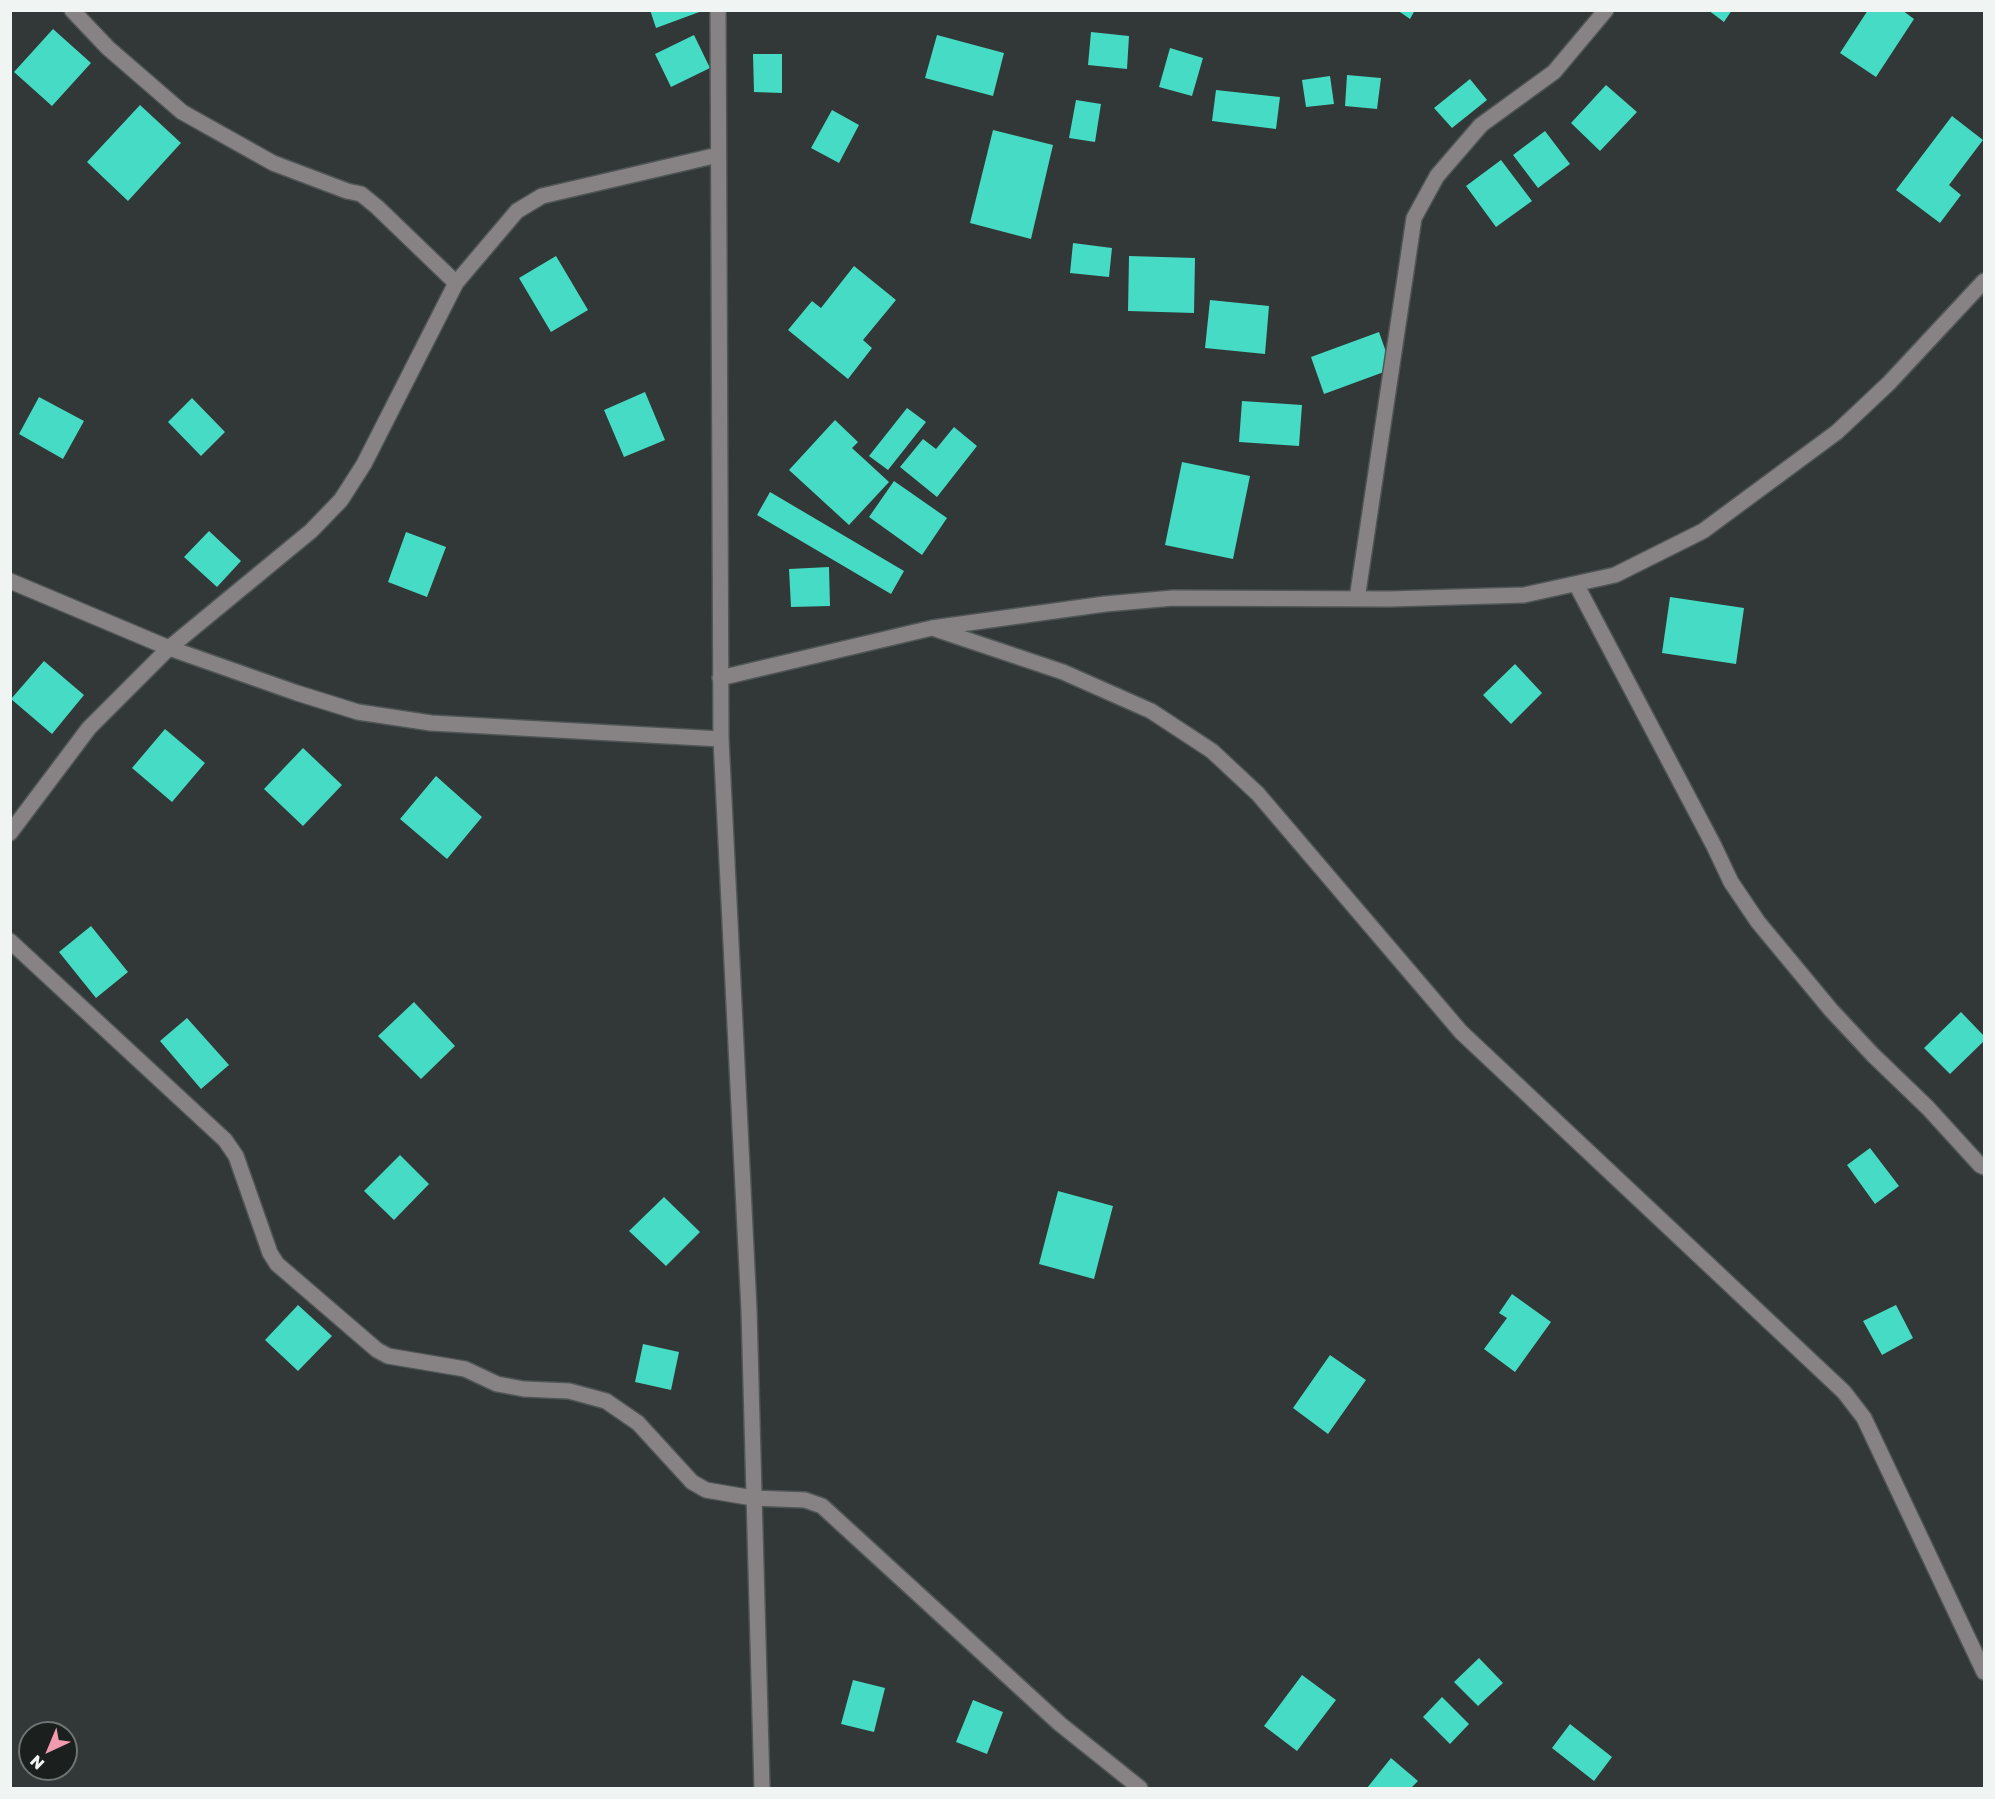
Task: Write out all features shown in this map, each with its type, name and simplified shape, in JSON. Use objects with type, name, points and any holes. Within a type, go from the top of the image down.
[{"type":"street","points":[[72,10],[108,48],[182,112],[273,164],[361,194],[456,283]]},
{"type":"street","points":[[718,10],[721,739],[749,1310],[762,1788]]},
{"type":"street","points":[[1357,599],[1414,218],[1437,176],[1481,125],[1554,72],[1606,10]]},
{"type":"street","points":[[10,833],[89,728],[169,648],[311,531],[340,500],[364,464],[456,283],[517,211],[542,196],[718,155]]},
{"type":"street","points":[[720,678],[932,628],[1104,604],[1173,598],[1357,599],[1524,595],[1615,575],[1703,531],[1837,432],[1889,383],[1984,280]]},
{"type":"street","points":[[10,581],[169,648],[358,712],[431,723],[721,739]]},
{"type":"street","points":[[1576,584],[1731,882],[1758,922],[1838,1017],[1984,1167]]},
{"type":"street","points":[[932,628],[1064,672],[1151,711],[1212,751],[1258,794],[1461,1032],[1844,1392],[1864,1418],[1984,1672]]},
{"type":"street","points":[[10,941],[225,1140],[236,1156],[270,1253],[277,1264],[377,1350],[388,1356],[465,1369],[497,1384],[524,1389],[569,1391],[606,1401],[638,1423],[692,1482],[706,1490],[753,1498],[805,1500],[822,1506],[1060,1724],[1140,1788]]},
{"type":"building","points":[[650,10],[702,10],[702,11],[656,28]]},
{"type":"building","points":[[1397,10],[1415,10],[1410,19]]},
{"type":"building","points":[[1708,10],[1732,10],[1724,22]]},
{"type":"building","points":[[1868,10],[1902,10],[1914,19],[1876,77],[1840,53]]},
{"type":"building","points":[[53,29],[91,63],[52,106],[14,72]]},
{"type":"building","points":[[1091,32],[1129,36],[1127,69],[1088,65]]},
{"type":"building","points":[[694,35],[710,68],[671,87],[655,54]]},
{"type":"building","points":[[937,35],[1004,53],[993,96],[925,78]]},
{"type":"building","points":[[1170,48],[1203,58],[1192,96],[1159,87]]},
{"type":"building","points":[[753,54],[782,54],[782,93],[754,92]]},
{"type":"building","points":[[1347,75],[1381,78],[1377,109],[1345,106]]},
{"type":"building","points":[[1330,76],[1334,104],[1306,107],[1302,80]]},
{"type":"building","points":[[1470,79],[1487,100],[1452,128],[1434,108]]},
{"type":"building","points":[[1606,85],[1637,112],[1600,151],[1571,123]]},
{"type":"building","points":[[1216,90],[1280,97],[1276,129],[1212,121]]},
{"type":"building","points":[[1076,100],[1101,104],[1095,142],[1069,138]]},
{"type":"building","points":[[140,105],[181,143],[128,201],[87,162]]},
{"type":"building","points":[[832,110],[859,125],[839,163],[811,148]]},
{"type":"building","points":[[1952,116],[1983,140],[1949,185],[1961,195],[1940,223],[1896,190]]},
{"type":"building","points":[[993,130],[1053,145],[1031,239],[970,223]]},
{"type":"building","points":[[1545,131],[1570,164],[1538,188],[1513,155]]},
{"type":"building","points":[[1501,160],[1532,201],[1496,227],[1466,186]]},
{"type":"building","points":[[1073,243],[1112,248],[1109,277],[1070,273]]},
{"type":"building","points":[[556,256],[588,310],[551,332],[519,278]]},
{"type":"building","points":[[1129,256],[1195,258],[1194,313],[1128,311]]},
{"type":"building","points":[[854,266],[896,300],[863,340],[872,348],[848,379],[788,330],[812,301],[821,308]]},
{"type":"building","points":[[1210,300],[1269,306],[1265,354],[1205,348]]},
{"type":"building","points":[[1379,332],[1392,369],[1324,394],[1311,357]]},
{"type":"building","points":[[645,392],[665,440],[624,457],[604,410]]},
{"type":"building","points":[[39,397],[84,421],[63,459],[19,434]]},
{"type":"building","points":[[192,398],[225,432],[201,456],[168,422]]},
{"type":"building","points":[[1242,401],[1302,405],[1299,446],[1239,442]]},
{"type":"building","points":[[907,408],[926,422],[888,470],[869,456]]},
{"type":"building","points":[[835,420],[858,442],[852,448],[889,482],[849,525],[789,470]]},
{"type":"building","points":[[954,427],[977,446],[937,497],[900,467],[923,439],[936,449]]},
{"type":"building","points":[[1182,462],[1250,476],[1233,559],[1165,545]]},
{"type":"building","points":[[894,481],[947,518],[922,555],[869,517]]},
{"type":"building","points":[[770,492],[904,571],[891,594],[757,515]]},
{"type":"building","points":[[209,531],[241,561],[217,587],[184,557]]},
{"type":"building","points":[[406,532],[446,547],[427,597],[388,582]]},
{"type":"building","points":[[829,567],[830,606],[791,607],[789,569]]},
{"type":"building","points":[[1670,597],[1744,608],[1736,664],[1662,653]]},
{"type":"building","points":[[44,661],[84,695],[52,734],[11,699]]},
{"type":"building","points":[[1515,664],[1542,693],[1511,724],[1483,695]]},
{"type":"building","points":[[165,729],[205,763],[172,802],[132,768]]},
{"type":"building","points":[[303,748],[342,785],[303,826],[264,789]]},
{"type":"building","points":[[436,776],[482,817],[447,859],[400,819]]},
{"type":"building","points":[[91,926],[128,972],[96,998],[59,952]]},
{"type":"building","points":[[414,1002],[455,1046],[421,1079],[378,1036]]},
{"type":"building","points":[[1961,1012],[1984,1036],[1984,1041],[1950,1074],[1924,1048]]},
{"type":"building","points":[[187,1018],[229,1065],[201,1089],[160,1041]]},
{"type":"building","points":[[1870,1148],[1899,1186],[1875,1204],[1847,1165]]},
{"type":"building","points":[[400,1155],[429,1184],[394,1220],[364,1191]]},
{"type":"building","points":[[1058,1191],[1113,1206],[1094,1279],[1039,1264]]},
{"type":"building","points":[[664,1197],[700,1232],[666,1266],[629,1231]]},
{"type":"building","points":[[1512,1294],[1551,1322],[1515,1372],[1484,1349],[1507,1318],[1499,1313]]},
{"type":"building","points":[[298,1305],[332,1336],[298,1371],[265,1340]]},
{"type":"building","points":[[1896,1305],[1913,1338],[1882,1355],[1863,1321]]},
{"type":"building","points":[[643,1344],[679,1352],[671,1390],[635,1382]]},
{"type":"building","points":[[1330,1355],[1366,1380],[1328,1434],[1293,1408]]},
{"type":"building","points":[[1479,1658],[1503,1683],[1478,1706],[1454,1682]]},
{"type":"building","points":[[1302,1675],[1336,1700],[1297,1751],[1264,1726]]},
{"type":"building","points":[[853,1680],[885,1688],[874,1732],[841,1724]]},
{"type":"building","points":[[1442,1697],[1469,1724],[1450,1744],[1423,1717]]},
{"type":"building","points":[[973,1700],[1003,1712],[987,1754],[956,1742]]},
{"type":"building","points":[[1570,1724],[1612,1757],[1594,1781],[1552,1748]]},
{"type":"building","points":[[1391,1758],[1418,1781],[1411,1788],[1367,1788]]}]
